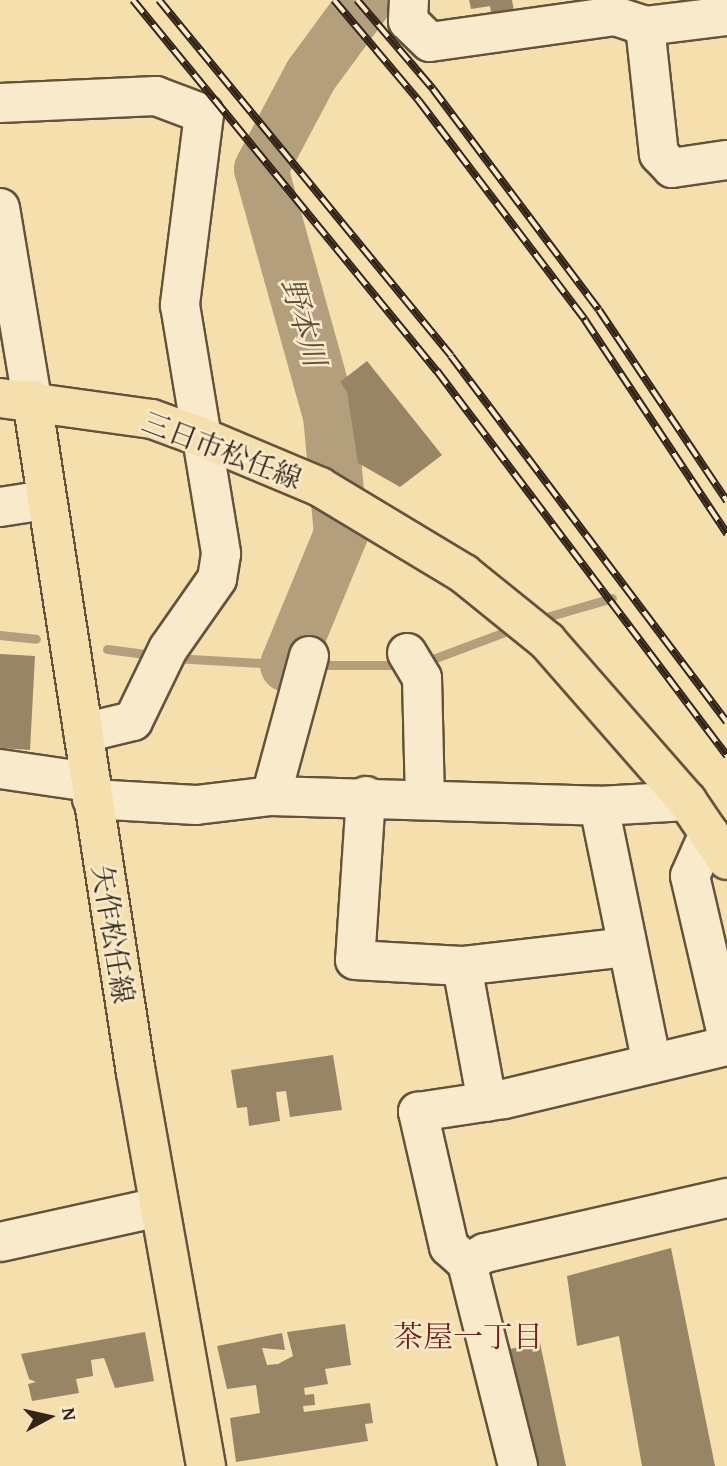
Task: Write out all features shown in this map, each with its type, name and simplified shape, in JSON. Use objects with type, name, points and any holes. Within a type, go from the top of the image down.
[{"type":"main road","name":"三日市松任線","points":[[16,399],[152,419],[320,487],[464,574],[547,641],[687,801]]},
{"type":"main road","name":"矢作松任線","points":[[16,399],[45,500],[159,1207],[206,1466]]},
{"type":"main road","points":[[687,801],[721,840]]},
{"type":"street","points":[[409,0],[408,20],[430,42],[625,14],[727,16]]},
{"type":"street","points":[[625,14],[659,154],[672,168],[727,160]]},
{"type":"street","points":[[0,103],[156,96],[204,114],[180,306],[221,554],[217,579],[163,658],[133,721],[83,733]]},
{"type":"street","points":[[0,208],[16,399]]},
{"type":"street","points":[[0,507],[45,500]]},
{"type":"street","points":[[271,796],[307,665]]},
{"type":"street","points":[[414,665],[425,800]]},
{"type":"street","points":[[0,769],[90,790],[196,805],[271,796],[366,796],[599,806],[687,801]]},
{"type":"street","points":[[366,796],[355,960],[462,966],[626,947]]},
{"type":"street","points":[[599,806],[652,1064]]},
{"type":"street","points":[[721,840],[690,876],[727,1034]]},
{"type":"street","points":[[462,966],[487,1102]]},
{"type":"street","points":[[518,1466],[467,1263],[449,1247],[418,1112],[487,1102],[727,1046]]},
{"type":"street","points":[[467,1263],[485,1253],[727,1198]]},
{"type":"street","points":[[0,1242],[159,1207]]},
{"type":"building","points":[[469,0],[512,0],[515,16],[492,19],[490,6],[471,9]]},
{"type":"building","points":[[367,361],[442,455],[400,487],[358,463],[347,392],[340,382]]},
{"type":"building","points":[[0,654],[35,656],[30,750],[0,748]]},
{"type":"building","points":[[333,1055],[342,1110],[290,1117],[286,1091],[276,1092],[280,1121],[249,1126],[247,1107],[237,1108],[231,1070]]},
{"type":"building","points":[[671,1248],[715,1466],[642,1466],[619,1336],[577,1346],[567,1276]]},
{"type":"building","points":[[345,1324],[351,1365],[325,1369],[328,1384],[304,1388],[305,1395],[314,1394],[315,1405],[303,1406],[304,1412],[370,1403],[373,1423],[365,1424],[368,1441],[236,1462],[230,1418],[260,1413],[256,1385],[227,1389],[217,1346],[282,1333],[285,1350],[262,1348],[267,1365],[278,1364],[293,1356],[287,1332]]},
{"type":"building","points":[[145,1332],[154,1381],[115,1388],[104,1358],[91,1360],[93,1376],[76,1379],[79,1393],[32,1401],[28,1384],[36,1382],[29,1379],[21,1354]]},
{"type":"building","points":[[540,1343],[566,1466],[534,1466],[510,1349]]},
{"type":"waterway","name":"野本川","points":[[287,665],[341,534],[330,416],[261,169],[311,75],[366,0]]},
{"type":"waterway","points":[[536,620],[612,598]]},
{"type":"waterway","points":[[422,663],[513,629]]},
{"type":"waterway","points":[[0,635],[36,639]]},
{"type":"waterway","points":[[107,649],[153,655]]},
{"type":"waterway","points":[[174,658],[296,665]]},
{"type":"waterway","points":[[317,665],[401,665]]},
{"type":"railway","points":[[133,0],[437,371],[727,756]]},
{"type":"railway","points":[[159,0],[451,356],[727,722]]},
{"type":"railway","points":[[334,0],[419,101],[585,320],[727,534]]},
{"type":"railway","points":[[357,0],[433,89],[599,310],[727,501]]},
{"type":"district","name":"茶屋一丁目","points":[[468,1336]]}]
